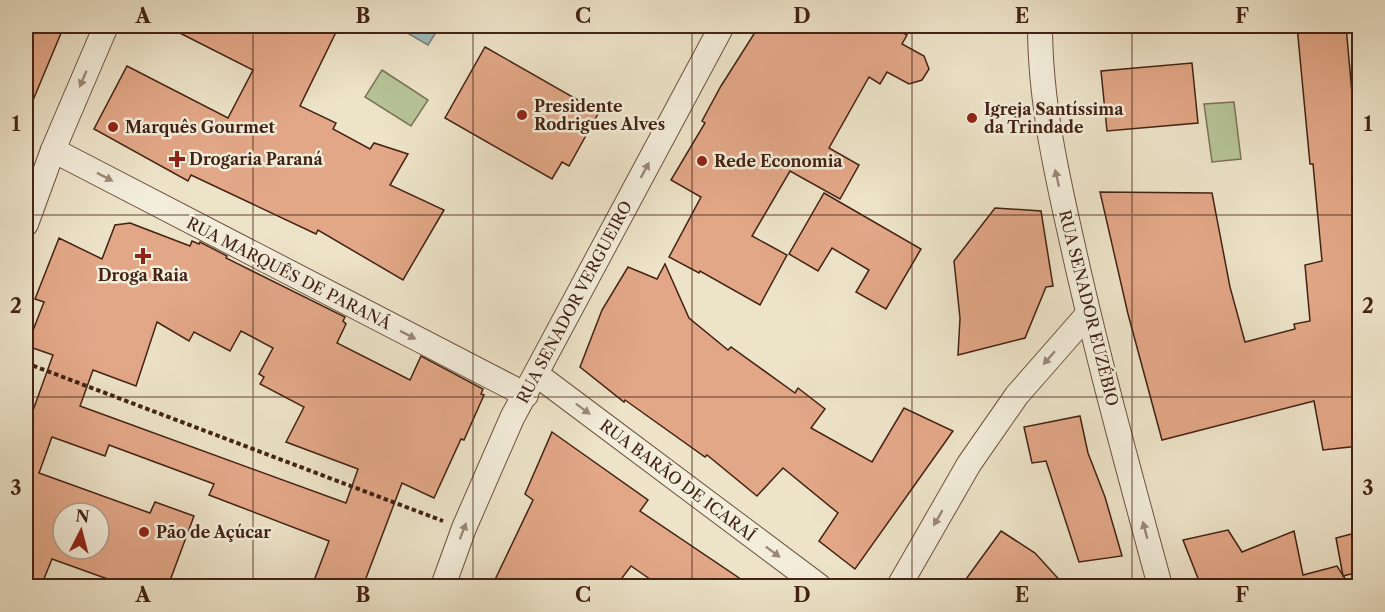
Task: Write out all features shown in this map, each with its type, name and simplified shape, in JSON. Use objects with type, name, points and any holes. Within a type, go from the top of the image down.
[{"type":"street","points":[[26,224],[53,150],[106,26]]},
{"type":"street","name":"RUA SENADOR VERGUEIRO","points":[[443,586],[464,528],[512,418],[722,26]]},
{"type":"street","name":"RUA SENADOR EUZÉBIO","points":[[1040,26],[1044,97],[1053,159],[1088,314],[1160,586]]},
{"type":"street","name":"RUA MARQUÊS DE PARANÁ","points":[[53,150],[531,385]]},
{"type":"street","points":[[899,586],[969,464],[1017,395],[1088,314]]},
{"type":"street","name":"RUA BARÃO DE ICARAÍ","points":[[531,385],[819,586]]},
{"type":"path","points":[[26,363],[464,528]]},
{"type":"green space","points":[[382,70],[428,100],[411,126],[365,97]]},
{"type":"green space","points":[[1234,102],[1241,159],[1212,162],[1204,104]]},
{"type":"water","points":[[408,26],[440,26],[428,45],[404,31]]},
{"type":"building","points":[[26,26],[64,26],[26,117]]},
{"type":"building","points":[[166,26],[339,26],[300,106],[336,123],[333,129],[370,149],[374,143],[408,154],[390,185],[444,210],[403,280],[318,230],[316,234],[191,175],[188,181],[94,129],[127,66],[228,118],[253,70]]},
{"type":"building","points":[[759,26],[891,26],[907,35],[902,44],[924,56],[929,69],[922,80],[909,84],[887,72],[880,84],[869,77],[829,148],[859,165],[840,199],[790,171],[752,236],[787,255],[760,305],[700,271],[699,273],[669,257],[701,197],[671,180],[705,123],[702,121],[721,86]]},
{"type":"building","points":[[1297,26],[1346,26],[1359,172],[1359,446],[1323,450],[1314,401],[1162,440],[1128,314],[1100,192],[1212,193],[1230,287],[1245,342],[1295,329],[1294,324],[1310,321],[1305,265],[1322,261]]},
{"type":"building","name":"Presidente Rodrigues Alves","points":[[485,47],[599,112],[569,166],[562,162],[552,179],[445,118]]},
{"type":"building","points":[[1192,63],[1198,123],[1107,131],[1101,71]]},
{"type":"building","points":[[824,193],[921,249],[886,309],[856,292],[869,270],[832,248],[818,271],[789,254]]},
{"type":"building","points":[[995,208],[1041,211],[1053,286],[1046,287],[1025,338],[958,355],[960,318],[954,261]]},
{"type":"building","points":[[130,223],[190,246],[192,241],[199,244],[200,242],[227,256],[226,258],[345,317],[343,321],[346,324],[337,343],[410,380],[421,356],[483,389],[481,394],[484,395],[464,440],[461,439],[434,498],[402,483],[363,586],[312,586],[329,541],[209,495],[214,484],[109,445],[105,456],[52,437],[39,473],[150,513],[155,502],[194,516],[168,586],[127,586],[58,561],[111,561],[111,501],[51,501],[51,561],[41,586],[26,586],[26,430],[53,355],[27,346],[44,302],[35,299],[59,238],[102,259],[115,225]],"holes":[[[157,322],[189,341],[194,332],[230,351],[241,331],[273,348],[259,374],[264,377],[260,384],[304,407],[286,442],[358,469],[346,503],[80,406],[93,370],[136,386]]]},
{"type":"building","points":[[665,264],[689,318],[728,350],[731,347],[795,393],[798,388],[825,409],[811,428],[872,462],[904,408],[953,431],[855,569],[819,541],[838,513],[783,468],[757,496],[707,455],[705,457],[625,400],[624,402],[580,367],[602,310],[628,267],[657,279]]},
{"type":"building","points":[[1080,416],[1088,453],[1105,497],[1122,556],[1079,562],[1046,461],[1032,463],[1024,427]]},
{"type":"building","points":[[552,432],[648,500],[640,511],[751,586],[660,586],[631,566],[616,586],[492,586],[533,500],[525,494]]},
{"type":"building","points":[[1228,530],[1242,552],[1294,531],[1303,575],[1337,566],[1350,586],[1201,586],[1183,540]]},
{"type":"building","points":[[1001,531],[1035,553],[1065,586],[961,586]]},
{"type":"building","points":[[1359,532],[1359,572],[1343,576],[1336,538]]},
{"type":"place","name":"Presidente Rodrigues Alves","points":[[522,115]]},
{"type":"place","name":"Igreja Santíssima da Trindade","points":[[972,118]]},
{"type":"place","name":"Marquês Gourmet","points":[[113,127]]},
{"type":"place","name":"Drogaria Paraná","points":[[177,159]]},
{"type":"place","name":"Rede Economia","points":[[702,161]]},
{"type":"place","name":"Droga Raia","points":[[143,256]]},
{"type":"place","name":"Pão de Açúcar","points":[[144,532]]}]
